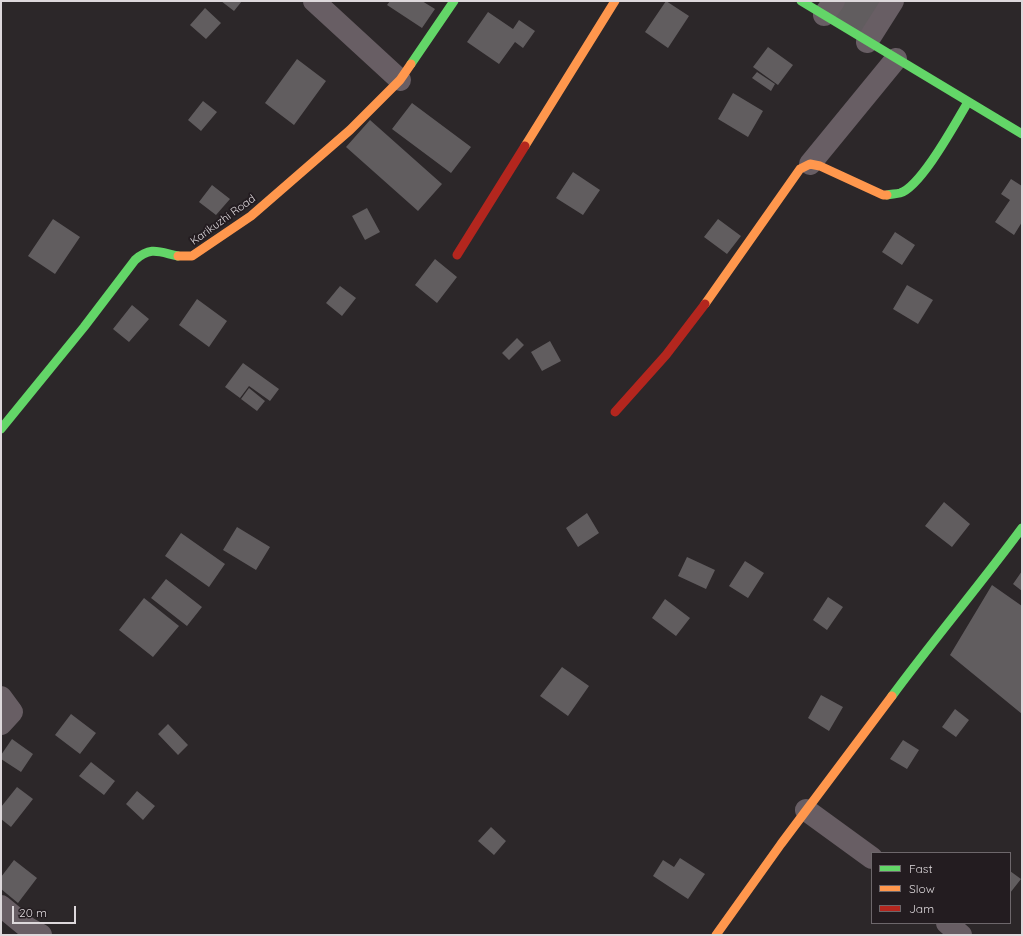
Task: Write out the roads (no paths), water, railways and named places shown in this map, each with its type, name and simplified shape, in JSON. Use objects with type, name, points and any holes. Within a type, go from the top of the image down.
[{"type":"street","points":[[314,1],[400,80]]},
{"type":"street","name":"Karikuzhi Road","points":[[1,429],[84,327],[135,260],[143,253],[152,250],[182,257],[192,256],[251,216],[350,130],[400,80],[454,1]]},
{"type":"street","points":[[457,255],[615,1]]},
{"type":"street","points":[[801,1],[829,8],[867,42],[1022,134]]},
{"type":"street","points":[[867,42],[893,1]]},
{"type":"street","points":[[615,412],[641,386],[672,349],[724,280],[800,169],[810,164],[896,59]]},
{"type":"street","points":[[810,164],[820,166],[883,195],[901,193],[916,181],[934,157],[968,102]]},
{"type":"street","points":[[716,935],[806,810],[854,749],[930,644],[987,576],[1022,528]]},
{"type":"street","points":[[1,697],[12,712],[1,724]]},
{"type":"street","points":[[806,810],[871,857]]},
{"type":"street","points":[[1,906],[28,928],[41,935]]},
{"type":"street","points":[[949,924],[961,935]]}]
